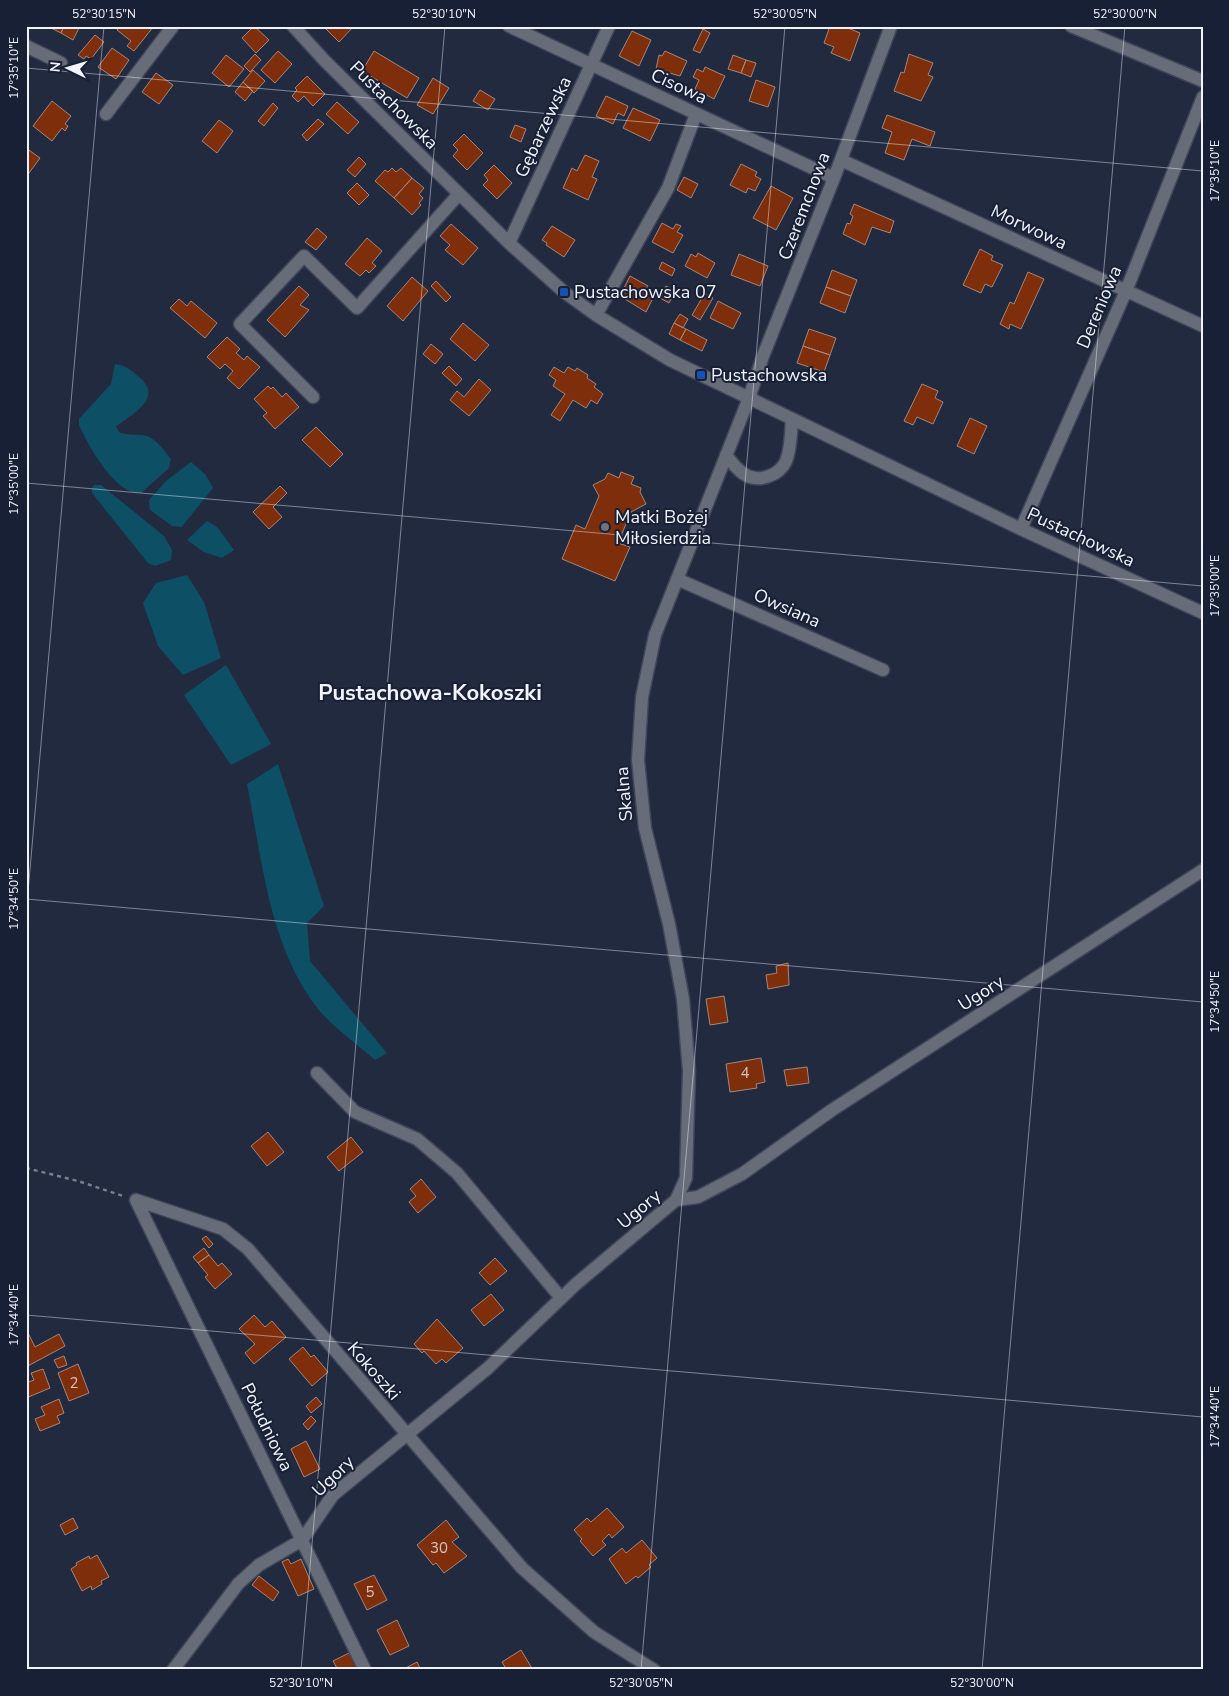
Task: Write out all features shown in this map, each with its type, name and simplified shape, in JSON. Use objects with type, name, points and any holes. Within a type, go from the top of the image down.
[{"type":"street","points":[[106,114],[172,26]]},
{"type":"street","name":"Pustachowska","points":[[293,26],[325,61],[509,243],[564,292],[596,315],[670,360],[1021,529],[1203,613]]},
{"type":"street","name":"Cisowa","points":[[509,26],[834,178]]},
{"type":"street","name":"Gębarzewska","points":[[509,243],[609,26]]},
{"type":"street","name":"Czeremchowa","points":[[749,398],[763,356],[841,160],[891,26]]},
{"type":"street","points":[[1071,26],[1203,81]]},
{"type":"street","points":[[26,46],[61,63]]},
{"type":"street","name":"Dereniowa","points":[[1021,529],[1126,291],[1203,97]]},
{"type":"street","points":[[596,315],[668,188],[696,114]]},
{"type":"street","name":"Morwowa","points":[[841,160],[1203,326]]},
{"type":"street","points":[[312,397],[240,324],[304,256],[357,308],[459,194]]},
{"type":"street","name":"Skalna","points":[[676,1200],[686,1178],[689,1129],[689,1071],[683,999],[669,924],[645,828],[638,760],[642,697],[655,635],[749,398]]},
{"type":"street","points":[[726,455],[738,471],[750,478],[762,479],[776,474],[786,462],[792,419]]},
{"type":"street","name":"Owsiana","points":[[677,579],[883,670]]},
{"type":"street","name":"Ugory","points":[[173,1670],[238,1584],[259,1565],[302,1540],[333,1496],[488,1368],[561,1298],[676,1200],[698,1197],[742,1174],[832,1110],[1203,870]]},
{"type":"street","points":[[317,1073],[355,1112],[417,1139],[457,1173],[561,1298]]},
{"type":"street","name":"Kokoszki","points":[[136,1200],[223,1229],[248,1249],[522,1568],[594,1632],[654,1670]]},
{"type":"street","name":"Południowa","points":[[136,1200],[365,1670]]},
{"type":"path","points":[[26,1168],[78,1181],[136,1200]]},
{"type":"water","points":[[115,364],[133,372],[146,384],[148,391],[147,398],[143,404],[116,426],[119,432],[151,438],[159,444],[171,459],[169,468],[141,493],[131,491],[112,478],[96,456],[79,425],[79,419],[111,384]]},
{"type":"water","points":[[191,462],[205,474],[213,488],[182,527],[172,526],[150,510],[149,500],[166,481]]},
{"type":"water","points":[[94,485],[101,485],[164,536],[172,550],[171,560],[155,566],[148,563],[92,493]]},
{"type":"water","points":[[207,521],[217,527],[234,550],[222,558],[204,552],[187,540]]},
{"type":"water","points":[[187,575],[204,602],[221,658],[183,675],[158,646],[143,603],[156,583]]},
{"type":"water","points":[[226,665],[271,744],[231,765],[184,695]]},
{"type":"water","points":[[278,764],[324,906],[307,923],[310,961],[387,1053],[375,1060],[338,1029],[318,1009],[301,985],[288,958],[278,930],[263,872],[247,784]]},
{"type":"building","points":[[52,26],[64,26],[61,33],[51,28]]},
{"type":"building","points":[[64,26],[80,26],[73,40],[61,33]]},
{"type":"building","points":[[120,26],[154,26],[134,51],[127,46],[131,41],[117,30]]},
{"type":"building","points":[[254,26],[269,40],[256,53],[242,38]]},
{"type":"building","points":[[329,26],[353,27],[339,42],[326,29]]},
{"type":"building","points":[[830,26],[843,26],[860,33],[850,61],[831,53],[834,47],[824,43]]},
{"type":"building","points":[[703,29],[710,33],[700,53],[693,50]]},
{"type":"building","points":[[632,31],[651,40],[639,66],[619,56]]},
{"type":"building","points":[[95,35],[104,42],[91,59],[86,56],[84,59],[78,55]]},
{"type":"building","points":[[112,48],[129,60],[116,79],[98,67]]},
{"type":"building","points":[[278,51],[292,64],[275,83],[261,70]]},
{"type":"building","points":[[374,51],[419,78],[407,98],[362,71]]},
{"type":"building","points":[[665,51],[687,61],[680,76],[656,69],[659,55],[662,56]]},
{"type":"building","points":[[255,54],[261,60],[250,72],[244,66]]},
{"type":"building","points":[[909,54],[933,63],[928,75],[933,77],[921,101],[894,91],[901,72],[904,73]]},
{"type":"building","points":[[226,55],[244,69],[229,87],[212,73]]},
{"type":"building","points":[[733,55],[746,60],[741,73],[728,69]]},
{"type":"building","points":[[746,60],[756,63],[751,77],[741,73]]},
{"type":"building","points":[[705,67],[725,76],[714,99],[695,89],[699,80],[693,77],[697,69],[703,72]]},
{"type":"building","points":[[253,70],[265,81],[254,93],[243,82]]},
{"type":"building","points":[[156,73],[173,85],[159,104],[142,92]]},
{"type":"building","points":[[307,76],[325,94],[313,106],[304,96],[298,102],[292,96],[297,90],[295,88]]},
{"type":"building","points":[[433,78],[449,88],[433,114],[417,105]]},
{"type":"building","points":[[756,80],[775,87],[768,107],[749,101]]},
{"type":"building","points":[[243,82],[253,91],[245,101],[235,92]]},
{"type":"building","points":[[480,90],[495,99],[488,110],[473,101]]},
{"type":"building","points":[[606,96],[628,106],[624,116],[618,113],[613,124],[596,116]]},
{"type":"building","points":[[52,101],[71,116],[65,124],[68,126],[65,131],[62,128],[52,141],[33,126]]},
{"type":"building","points":[[337,102],[359,122],[348,134],[326,114]]},
{"type":"building","points":[[273,103],[278,108],[264,126],[258,121]]},
{"type":"building","points":[[633,108],[660,120],[650,141],[623,128]]},
{"type":"building","points":[[887,115],[935,132],[930,146],[912,139],[904,160],[885,153],[892,132],[882,128]]},
{"type":"building","points":[[318,119],[324,124],[307,141],[302,135]]},
{"type":"building","points":[[219,120],[233,131],[217,153],[202,141]]},
{"type":"building","points":[[515,125],[526,129],[521,142],[510,137]]},
{"type":"building","points":[[464,134],[483,153],[467,170],[453,156],[458,150],[453,145]]},
{"type":"building","points":[[26,148],[40,158],[26,177]]},
{"type":"building","points":[[585,155],[599,161],[592,177],[597,179],[588,200],[563,188],[572,168],[577,171]]},
{"type":"building","points":[[359,157],[366,164],[355,177],[347,170]]},
{"type":"building","points":[[741,164],[757,172],[755,176],[761,179],[755,191],[748,188],[746,193],[730,185]]},
{"type":"building","points":[[494,165],[512,183],[497,199],[483,185],[488,180],[484,175]]},
{"type":"building","points":[[392,168],[396,172],[401,168],[412,178],[394,198],[375,181],[385,170],[388,172]]},
{"type":"building","points":[[684,177],[698,184],[691,198],[677,190]]},
{"type":"building","points":[[412,178],[424,188],[419,194],[423,198],[419,203],[421,205],[412,215],[394,198]]},
{"type":"building","points":[[357,183],[369,195],[359,205],[347,193]]},
{"type":"building","points":[[771,186],[793,198],[776,230],[753,218]]},
{"type":"building","points":[[854,204],[894,221],[890,233],[872,227],[865,245],[843,234],[847,223],[850,224],[853,216],[850,214]]},
{"type":"building","points":[[662,223],[673,229],[676,224],[681,226],[677,232],[683,235],[673,253],[652,242]]},
{"type":"building","points":[[451,224],[478,248],[463,265],[445,250],[450,245],[440,236]]},
{"type":"building","points":[[552,226],[575,240],[564,257],[546,245],[547,243],[542,240]]},
{"type":"building","points":[[317,228],[327,237],[316,250],[305,242]]},
{"type":"building","points":[[367,238],[382,251],[372,263],[376,266],[369,273],[366,270],[360,276],[345,264]]},
{"type":"building","points":[[980,249],[993,256],[991,260],[1003,265],[992,287],[985,284],[981,293],[963,285]]},
{"type":"building","points":[[698,253],[715,263],[707,278],[685,266],[691,254],[696,257]]},
{"type":"building","points":[[739,254],[768,266],[760,286],[731,275]]},
{"type":"building","points":[[662,262],[675,269],[672,276],[659,269]]},
{"type":"building","points":[[832,270],[857,280],[851,296],[826,287]]},
{"type":"building","points":[[1028,272],[1044,279],[1021,329],[1010,324],[1009,329],[1000,324],[1010,302],[1014,304]]},
{"type":"building","points":[[630,276],[648,286],[645,291],[654,296],[646,312],[620,296]]},
{"type":"building","points":[[412,277],[428,291],[403,321],[387,306]]},
{"type":"building","points":[[436,281],[451,297],[446,302],[431,286]]},
{"type":"building","points":[[299,286],[309,295],[300,305],[309,310],[285,337],[267,320]]},
{"type":"building","points":[[666,286],[675,291],[669,303],[660,298]]},
{"type":"building","points":[[826,287],[851,296],[845,313],[820,303]]},
{"type":"building","points":[[705,293],[713,298],[700,320],[692,315]]},
{"type":"building","points":[[179,299],[187,306],[191,301],[217,323],[205,338],[170,308]]},
{"type":"building","points":[[718,301],[741,313],[733,329],[710,318]]},
{"type":"building","points":[[680,314],[688,319],[683,328],[674,323]]},
{"type":"building","points":[[463,323],[489,345],[475,361],[450,339]]},
{"type":"building","points":[[674,323],[686,329],[680,340],[669,334]]},
{"type":"building","points":[[686,329],[707,340],[702,351],[680,340]]},
{"type":"building","points":[[809,329],[836,338],[830,355],[803,346]]},
{"type":"building","points":[[227,337],[240,349],[236,353],[244,360],[247,356],[260,367],[239,389],[227,378],[233,371],[225,364],[220,369],[207,357]]},
{"type":"building","points":[[431,344],[443,354],[435,364],[423,354]]},
{"type":"building","points":[[803,346],[830,355],[824,372],[797,363]]},
{"type":"building","points":[[449,366],[462,379],[456,386],[442,373]]},
{"type":"building","points":[[554,367],[564,373],[568,367],[575,371],[577,368],[588,375],[587,378],[596,384],[594,387],[603,394],[597,404],[591,400],[586,408],[573,400],[560,421],[551,415],[565,394],[553,386],[556,380],[549,375]]},
{"type":"building","points":[[479,379],[491,390],[469,416],[450,400],[457,391],[464,397]]},
{"type":"building","points":[[922,384],[938,391],[935,398],[943,402],[933,424],[917,417],[913,425],[904,421]]},
{"type":"building","points":[[268,386],[271,389],[273,387],[282,397],[286,393],[299,407],[275,429],[263,416],[267,413],[254,399]]},
{"type":"building","points":[[970,418],[987,426],[974,454],[957,446]]},
{"type":"building","points":[[316,427],[343,454],[330,467],[302,440]]},
{"type":"building","name":"Matki Bożej Miłosierdzia","points":[[621,472],[634,477],[631,484],[641,488],[640,492],[646,504],[631,512],[618,543],[630,547],[615,581],[562,559],[576,525],[585,529],[599,496],[593,485],[605,479],[608,473],[619,478]]},
{"type":"building","points":[[280,486],[287,493],[273,507],[282,517],[269,529],[253,512]]},
{"type":"building","points":[[788,963],[789,985],[768,989],[766,975],[777,973],[776,966]]},
{"type":"building","points":[[724,996],[728,1022],[710,1025],[706,999]]},
{"type":"building","points":[[761,1058],[765,1082],[756,1084],[757,1088],[730,1092],[726,1064]]},
{"type":"building","points":[[807,1067],[809,1083],[787,1086],[784,1070]]},
{"type":"building","points":[[268,1132],[284,1152],[267,1166],[251,1146]]},
{"type":"building","points":[[351,1137],[363,1152],[339,1171],[327,1157]]},
{"type":"building","points":[[421,1179],[436,1197],[418,1213],[409,1202],[416,1196],[410,1189]]},
{"type":"building","points":[[206,1236],[213,1244],[209,1248],[202,1239]]},
{"type":"building","points":[[204,1248],[209,1255],[198,1263],[193,1257]]},
{"type":"building","points":[[209,1255],[218,1266],[222,1263],[232,1274],[215,1289],[205,1277],[208,1275],[198,1263]]},
{"type":"building","points":[[495,1258],[507,1271],[490,1285],[479,1273]]},
{"type":"building","points":[[491,1294],[504,1310],[484,1326],[471,1310]]},
{"type":"building","points":[[254,1315],[265,1327],[272,1321],[286,1337],[254,1364],[245,1353],[255,1344],[239,1329]]},
{"type":"building","points":[[437,1319],[463,1348],[446,1363],[442,1359],[436,1364],[424,1351],[422,1353],[414,1344]]},
{"type":"building","points":[[27,1331],[35,1347],[59,1334],[65,1346],[26,1367]]},
{"type":"building","points":[[303,1347],[311,1357],[314,1355],[328,1372],[312,1386],[289,1359]]},
{"type":"building","points":[[64,1356],[67,1365],[58,1368],[54,1360]]},
{"type":"building","points":[[78,1364],[89,1393],[69,1401],[58,1373]]},
{"type":"building","points":[[43,1369],[50,1388],[26,1398],[26,1383],[34,1380],[31,1373]]},
{"type":"building","points":[[316,1397],[322,1404],[311,1413],[306,1406]]},
{"type":"building","points":[[59,1399],[64,1413],[57,1416],[60,1423],[40,1431],[35,1419],[45,1415],[41,1407]]},
{"type":"building","points":[[311,1416],[316,1421],[308,1430],[303,1424]]},
{"type":"building","points":[[306,1441],[320,1469],[304,1477],[291,1449]]},
{"type":"building","points":[[607,1508],[624,1527],[612,1538],[609,1534],[602,1541],[606,1545],[593,1556],[580,1541],[582,1539],[574,1530],[587,1518],[591,1522]]},
{"type":"building","points":[[73,1518],[78,1528],[65,1535],[60,1525]]},
{"type":"building","points":[[446,1520],[459,1537],[452,1542],[467,1556],[444,1573],[436,1563],[433,1565],[417,1545]]},
{"type":"building","points":[[642,1540],[657,1558],[649,1565],[651,1567],[638,1578],[636,1576],[626,1584],[609,1559],[622,1548],[626,1553]]},
{"type":"building","points":[[97,1555],[109,1577],[101,1581],[102,1584],[92,1590],[91,1586],[82,1591],[71,1569],[77,1565],[76,1563],[89,1556],[90,1559]]},
{"type":"building","points":[[288,1559],[291,1564],[301,1559],[314,1589],[298,1596],[282,1562]]},
{"type":"building","points":[[374,1575],[387,1600],[367,1610],[354,1584]]},
{"type":"building","points":[[259,1576],[279,1592],[273,1601],[252,1585]]},
{"type":"building","points":[[397,1620],[409,1646],[390,1655],[377,1630]]},
{"type":"building","points":[[521,1650],[533,1670],[500,1670],[505,1667],[502,1662]]},
{"type":"building","points":[[349,1653],[358,1670],[338,1670],[333,1661]]},
{"type":"building","points":[[417,1662],[421,1670],[402,1670]]},
{"type":"place","name":"Pustachowska 07","points":[[564,292]]},
{"type":"place","name":"Pustachowska","points":[[701,375]]},
{"type":"place","name":"Matki Bożej Miłosierdzia","points":[[605,527]]},
{"type":"district","name":"Pustachowa-Kokoszki","points":[[430,693]]}]
